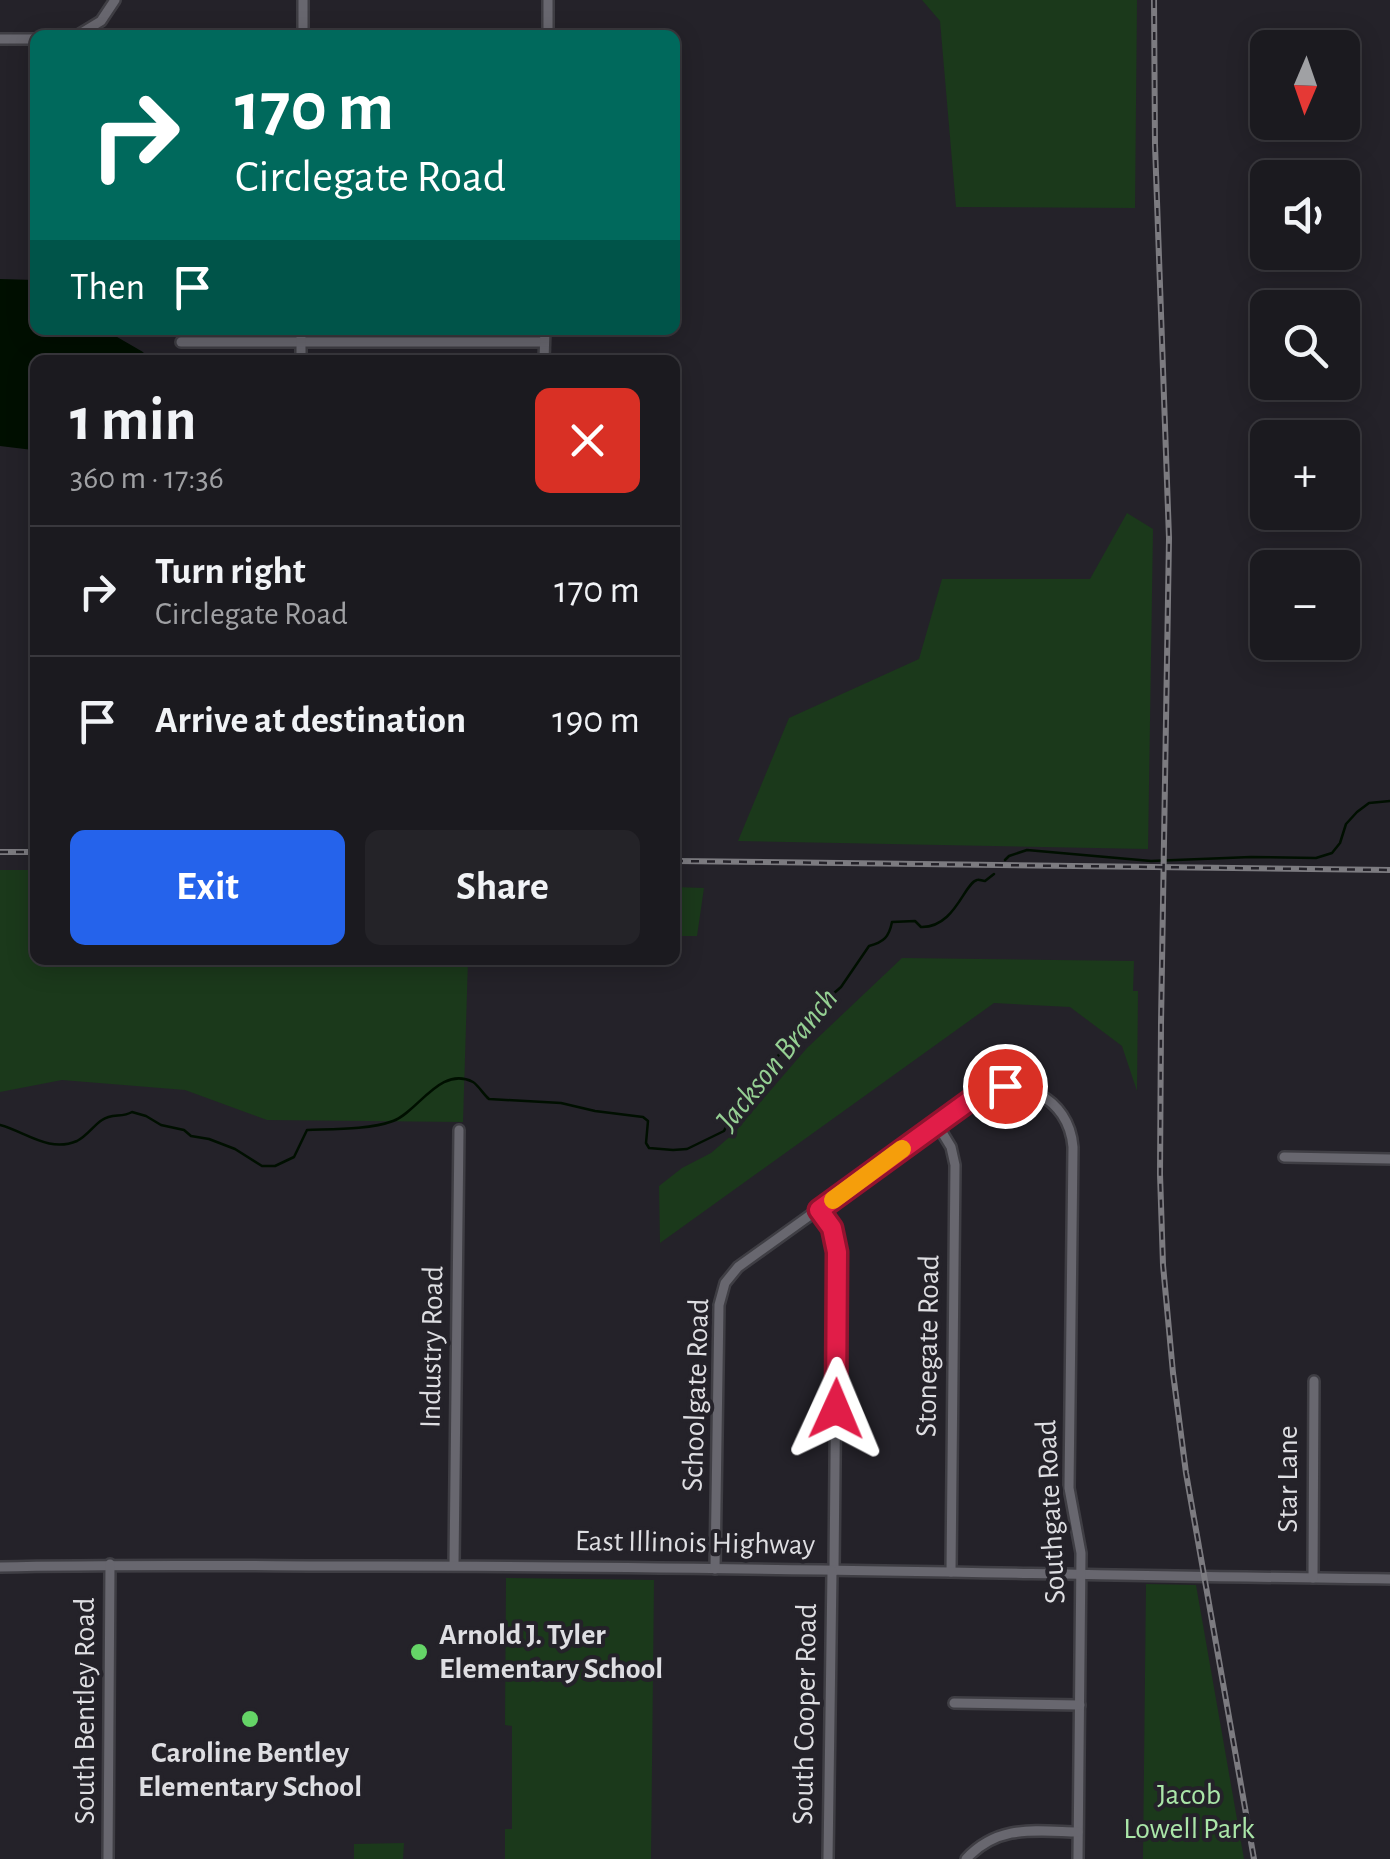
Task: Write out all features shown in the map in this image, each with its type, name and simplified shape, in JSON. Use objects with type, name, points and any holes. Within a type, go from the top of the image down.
[{"type":"street","points":[[86,30],[101,20],[114,0]]},
{"type":"street","points":[[303,30],[304,0]]},
{"type":"street","points":[[548,0],[548,30]]},
{"type":"street","points":[[0,38],[30,39]]},
{"type":"street","points":[[544,335],[544,355]]},
{"type":"street","points":[[180,342],[301,336],[544,342]]},
{"type":"street","name":"Southgate Road","points":[[938,1124],[976,1096],[998,1087],[1030,1090],[1056,1106],[1069,1126],[1073,1146],[1070,1504],[1080,1540],[1081,1575],[1078,1859]]},
{"type":"street","points":[[819,1210],[938,1124]]},
{"type":"street","name":"Stonegate Road","points":[[938,1124],[951,1147],[955,1165],[951,1572]]},
{"type":"street","name":"Industry Road","points":[[454,1565],[459,1130]]},
{"type":"street","points":[[1284,1158],[1390,1159]]},
{"type":"street","name":"Schoolgate Road","points":[[716,1569],[718,1305],[725,1283],[738,1267],[819,1210]]},
{"type":"street","name":"South Cooper Road","points":[[819,1210],[832,1228],[837,1252],[828,1859]]},
{"type":"street","name":"Star Lane","points":[[1313,1578],[1314,1381]]},
{"type":"street","name":"South Bentley Road","points":[[108,1859],[110,1564]]},
{"type":"street","name":"East Illinois Highway","points":[[0,1567],[454,1565],[1390,1579]]},
{"type":"street","points":[[954,1703],[1080,1705]]},
{"type":"street","points":[[966,1859],[987,1840],[1005,1833],[1078,1832]]},
{"type":"green space","points":[[922,0],[1137,0],[1135,208],[956,207],[940,21]]},
{"type":"green space","points":[[1127,513],[1153,529],[1148,849],[738,841],[789,718],[919,659],[942,579],[1090,579]]},
{"type":"green space","points":[[0,870],[30,870],[30,965],[468,965],[463,1122],[267,1120],[185,1090],[62,1080],[0,1092]]},
{"type":"green space","points":[[680,887],[704,888],[697,936],[680,936]]},
{"type":"green space","points":[[902,958],[1134,961],[1133,991],[1138,991],[1137,1091],[1122,1046],[1070,1007],[994,1003],[660,1243],[659,1186],[733,1134],[807,1048]]},
{"type":"green space","points":[[506,1578],[654,1580],[651,1859],[505,1859],[505,1829],[512,1829],[512,1726],[505,1725]]},
{"type":"green space","name":"Jacob Lowell Park","points":[[1146,1584],[1196,1585],[1244,1859],[1143,1859]]},
{"type":"green space","points":[[404,1843],[403,1859],[354,1859],[354,1844]]},
{"type":"shaded area","points":[[0,279],[30,280],[30,335],[114,335],[145,355],[30,355],[30,450],[0,446]]},
{"type":"waterway","name":"Jackson Branch","points":[[1005,860],[1027,850],[1151,861],[1316,858],[1332,853],[1346,824],[1357,812],[1369,803],[1390,801]]},
{"type":"waterway","name":"Jackson Branch","points":[[0,1125],[57,1145],[81,1139],[106,1118],[132,1112],[235,1149],[262,1166],[275,1166],[294,1157],[307,1130],[362,1128],[393,1121],[440,1084],[461,1078],[473,1082],[489,1099],[561,1103],[643,1117],[648,1121],[649,1148],[687,1149],[724,1131],[734,1110],[817,1008],[841,987],[869,946],[885,938],[892,922],[933,925],[950,913],[972,883],[985,881],[994,874]]},
{"type":"railway","points":[[1154,0],[1155,145],[1169,538],[1161,1024],[1163,1265],[1186,1473],[1254,1859]]},
{"type":"railway","points":[[0,852],[30,852]]},
{"type":"railway","points":[[680,861],[1390,870]]},
{"type":"slow traffic","points":[[833,1200],[902,1149]]},
{"type":"place","name":"Arnold J. Tyler Elementary School","points":[[419,1652]]},
{"type":"place","name":"Caroline Bentley Elementary School","points":[[250,1719]]},
{"type":"route","points":[[836,1409],[837,1252],[832,1228],[819,1210],[976,1096],[1005,1086]]}]
